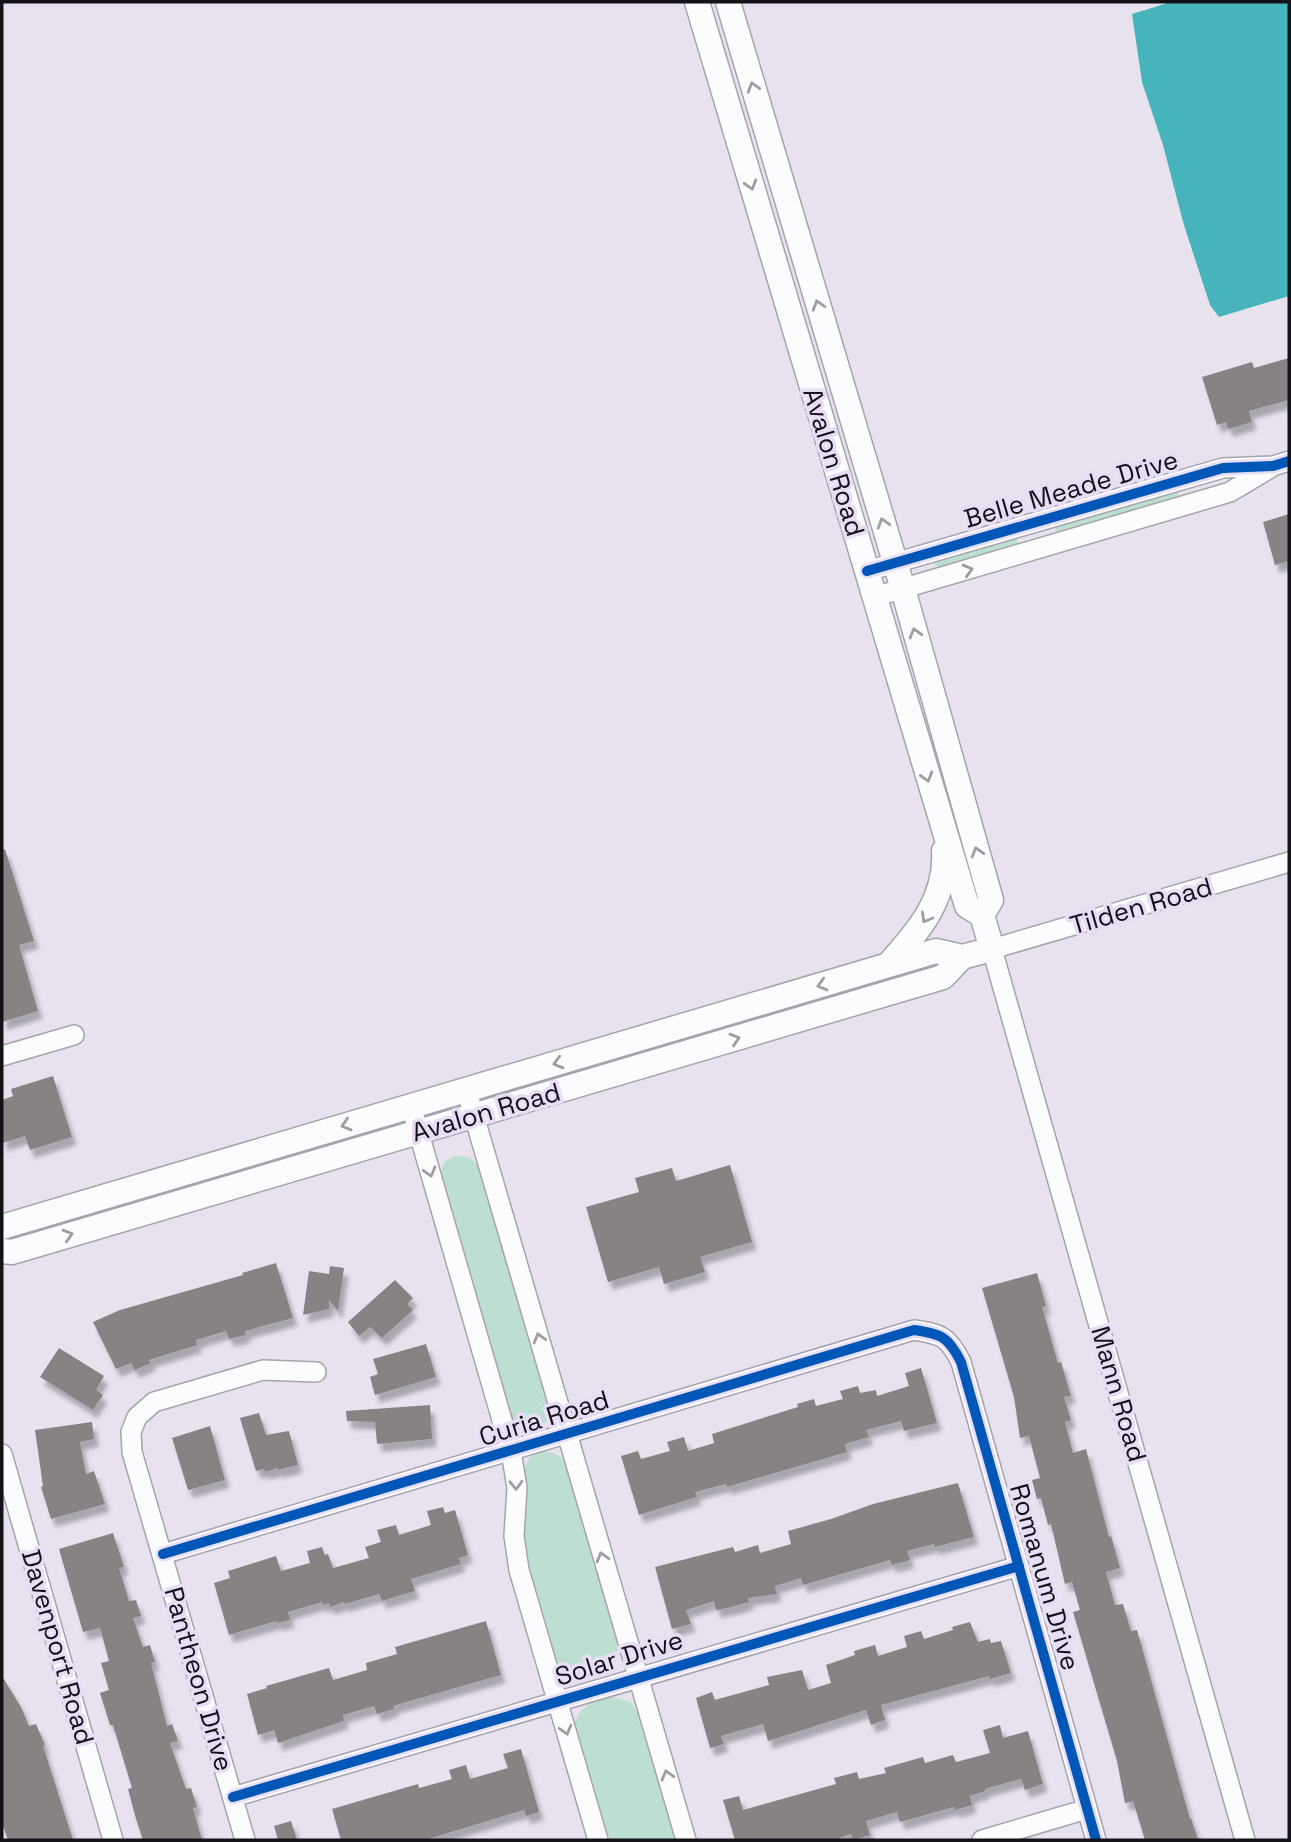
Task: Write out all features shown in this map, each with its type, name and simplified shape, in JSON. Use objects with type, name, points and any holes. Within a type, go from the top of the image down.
[{"type":"main road","name":"Avalon Road","points":[[2,1227],[936,951],[962,957],[992,949],[982,915],[967,906],[943,830],[697,2]]},
{"type":"main road","name":"Avalon Road","points":[[728,2],[903,589],[991,900],[982,915]]},
{"type":"main road","points":[[887,966],[921,927],[936,901],[946,868],[943,830]]},
{"type":"main road","name":"Avalon Road","points":[[2,1251],[12,1252],[943,977],[962,957]]},
{"type":"street","name":"Belle Meade Drive","points":[[867,571],[1223,468],[1281,463]]},
{"type":"street","name":"Belle Meade Drive","points":[[874,597],[1230,492],[1281,463]]},
{"type":"street","points":[[1191,477],[1198,502]]},
{"type":"street","points":[[1034,523],[1041,548]]},
{"type":"street","name":"Tilden Road","points":[[992,949],[1289,862]]},
{"type":"street","name":"Mann Road","points":[[992,949],[1245,1840]]},
{"type":"street","points":[[2,1056],[74,1035]]},
{"type":"street","points":[[467,1090],[686,1840]]},
{"type":"street","points":[[411,1106],[511,1451],[517,1488],[514,1536],[519,1570],[598,1840]]},
{"type":"street","name":"Curia Road","points":[[163,1554],[914,1330],[938,1334]]},
{"type":"street","name":"Romanum Drive","points":[[938,1334],[951,1343],[961,1362],[1096,1840]]},
{"type":"street","name":"Pantheon Drive","points":[[245,1840],[132,1452],[131,1432],[137,1417],[154,1402],[263,1370],[316,1372]]},
{"type":"street","name":"Davenport Road","points":[[2,1454],[113,1840]]},
{"type":"street","name":"Solar Drive","points":[[233,1797],[637,1676],[1019,1566]]},
{"type":"street","points":[[982,1840],[1087,1809]]},
{"type":"green space","points":[[1175,488],[1178,491],[1177,497],[1066,532],[1058,533],[1055,529],[1055,524]]},
{"type":"green space","points":[[1016,537],[1016,546],[941,568],[934,564],[935,560]]},
{"type":"green space","points":[[455,1156],[471,1159],[480,1171],[550,1408],[547,1420],[536,1430],[519,1429],[510,1418],[440,1175],[444,1162]]},
{"type":"green space","points":[[539,1452],[554,1453],[566,1463],[618,1642],[616,1661],[611,1669],[601,1676],[579,1681],[564,1674],[556,1666],[527,1571],[523,1536],[524,1468],[531,1456]]},
{"type":"green space","points":[[612,1697],[631,1702],[641,1718],[677,1840],[606,1840],[574,1727],[579,1714],[587,1705]]},
{"type":"water","points":[[1171,2],[1289,2],[1289,296],[1219,317],[1210,305],[1142,82],[1132,14]]},
{"type":"building","points":[[1289,358],[1289,400],[1249,411],[1252,422],[1228,429],[1226,422],[1217,425],[1202,377],[1252,362],[1254,368]]},
{"type":"building","points":[[1289,514],[1289,561],[1275,565],[1263,522]]},
{"type":"building","points":[[5,849],[34,941],[19,945],[38,1011],[2,1022],[2,850]]},
{"type":"building","points":[[53,1076],[72,1137],[30,1150],[25,1136],[2,1143],[2,1100],[13,1096],[11,1089]]},
{"type":"building","points":[[730,1165],[752,1242],[700,1257],[705,1272],[664,1284],[659,1267],[608,1282],[586,1207],[639,1192],[635,1178],[672,1168],[676,1181]]},
{"type":"building","points":[[276,1263],[293,1318],[245,1331],[246,1335],[229,1339],[226,1331],[196,1340],[197,1345],[149,1360],[151,1363],[135,1370],[131,1363],[116,1369],[93,1322],[120,1310]]},
{"type":"building","points":[[330,1266],[344,1268],[338,1311],[329,1300],[329,1309],[303,1315],[309,1271],[329,1274]]},
{"type":"building","points":[[1037,1273],[1046,1306],[1042,1307],[1058,1363],[1061,1362],[1071,1396],[1064,1397],[1071,1420],[1065,1422],[1073,1453],[1086,1449],[1120,1568],[1106,1572],[1115,1605],[1123,1604],[1131,1631],[1137,1630],[1198,1840],[1145,1840],[1133,1801],[1125,1803],[1117,1761],[1073,1612],[1080,1610],[1072,1582],[1065,1584],[1051,1524],[1048,1525],[1041,1498],[1037,1499],[1032,1480],[1040,1478],[1029,1436],[1020,1438],[1014,1397],[982,1288]]},
{"type":"building","points":[[395,1280],[413,1298],[407,1304],[413,1310],[382,1338],[370,1327],[359,1336],[348,1322]]},
{"type":"building","points":[[426,1344],[436,1377],[375,1395],[370,1377],[378,1374],[373,1359]]},
{"type":"building","points":[[59,1348],[104,1376],[96,1390],[103,1395],[93,1410],[40,1377]]},
{"type":"building","points":[[921,1368],[937,1423],[904,1431],[901,1421],[866,1430],[869,1437],[845,1444],[847,1452],[727,1487],[726,1484],[695,1492],[697,1497],[639,1515],[621,1456],[638,1451],[641,1459],[670,1451],[667,1442],[684,1437],[688,1451],[714,1443],[712,1434],[798,1407],[797,1404],[814,1399],[816,1406],[843,1399],[840,1391],[858,1386],[860,1393],[876,1390],[877,1396],[909,1386],[905,1373]]},
{"type":"building","points":[[430,1405],[432,1439],[377,1444],[375,1422],[347,1421],[346,1411]]},
{"type":"building","points":[[259,1413],[266,1435],[289,1431],[298,1465],[265,1472],[264,1469],[256,1471],[240,1418]]},
{"type":"building","points":[[92,1422],[94,1439],[80,1442],[86,1474],[94,1471],[105,1504],[51,1519],[41,1487],[35,1430]]},
{"type":"building","points":[[210,1426],[225,1480],[188,1490],[172,1438]]},
{"type":"building","points":[[958,1483],[974,1537],[907,1551],[910,1560],[892,1565],[890,1560],[803,1585],[801,1578],[775,1586],[777,1594],[748,1598],[749,1602],[732,1607],[716,1610],[714,1601],[686,1610],[691,1624],[672,1629],[655,1567],[733,1547],[735,1552],[758,1545],[760,1553],[791,1544],[788,1531],[873,1504]]},
{"type":"building","points":[[443,1507],[445,1513],[455,1510],[468,1555],[459,1558],[461,1564],[411,1579],[415,1591],[382,1601],[379,1594],[330,1607],[329,1603],[323,1605],[322,1602],[288,1612],[290,1620],[276,1621],[229,1635],[214,1583],[230,1578],[228,1571],[276,1556],[281,1571],[310,1563],[307,1551],[322,1547],[333,1568],[369,1558],[365,1547],[381,1542],[377,1530],[396,1525],[399,1535],[431,1525],[427,1511]]},
{"type":"building","points":[[113,1533],[124,1567],[119,1568],[129,1601],[136,1600],[141,1616],[133,1618],[143,1647],[150,1645],[155,1662],[151,1663],[167,1726],[172,1724],[178,1741],[170,1743],[186,1789],[191,1788],[197,1807],[193,1808],[202,1840],[143,1840],[136,1819],[128,1789],[132,1788],[113,1725],[110,1725],[100,1693],[109,1690],[101,1663],[109,1661],[100,1628],[83,1632],[59,1549]]},
{"type":"building","points":[[486,1621],[501,1675],[393,1706],[394,1709],[377,1714],[374,1706],[343,1715],[344,1721],[278,1743],[274,1730],[258,1735],[247,1694],[329,1668],[333,1680],[367,1670],[366,1663],[397,1654],[395,1647]]},
{"type":"building","points":[[970,1622],[978,1642],[990,1639],[991,1643],[1001,1641],[1011,1673],[990,1679],[989,1676],[881,1705],[885,1720],[871,1725],[866,1710],[768,1741],[763,1724],[721,1736],[724,1744],[710,1748],[696,1698],[712,1692],[715,1700],[769,1685],[767,1677],[802,1670],[808,1690],[831,1683],[826,1665],[855,1655],[854,1651],[875,1645],[878,1656],[907,1647],[904,1636],[921,1631],[924,1639]]},
{"type":"building","points":[[2,1676],[29,1726],[36,1724],[45,1745],[43,1746],[73,1840],[8,1840],[2,1823]]},
{"type":"building","points":[[1000,1725],[1003,1738],[1028,1731],[1043,1784],[1025,1790],[1021,1779],[970,1796],[972,1805],[955,1810],[954,1807],[900,1822],[897,1812],[866,1821],[870,1835],[853,1840],[851,1834],[834,1840],[735,1840],[723,1800],[739,1796],[743,1810],[836,1784],[834,1778],[857,1772],[859,1779],[886,1773],[884,1768],[923,1757],[925,1763],[953,1755],[956,1762],[990,1753],[983,1730]]},
{"type":"building","points":[[521,1749],[539,1812],[526,1816],[524,1810],[425,1840],[341,1840],[332,1809],[418,1784],[419,1788],[452,1779],[449,1770],[466,1765],[470,1779],[508,1768],[503,1754]]},
{"type":"building","points":[[291,1821],[297,1840],[278,1840],[274,1826]]},
{"type":"cycle path","points":[[867,571],[1223,468],[1273,466],[1289,461]]},
{"type":"cycle path","points":[[163,1554],[914,1330],[931,1333],[948,1342],[961,1362],[1096,1840]]},
{"type":"cycle path","points":[[233,1797],[1019,1566]]}]
